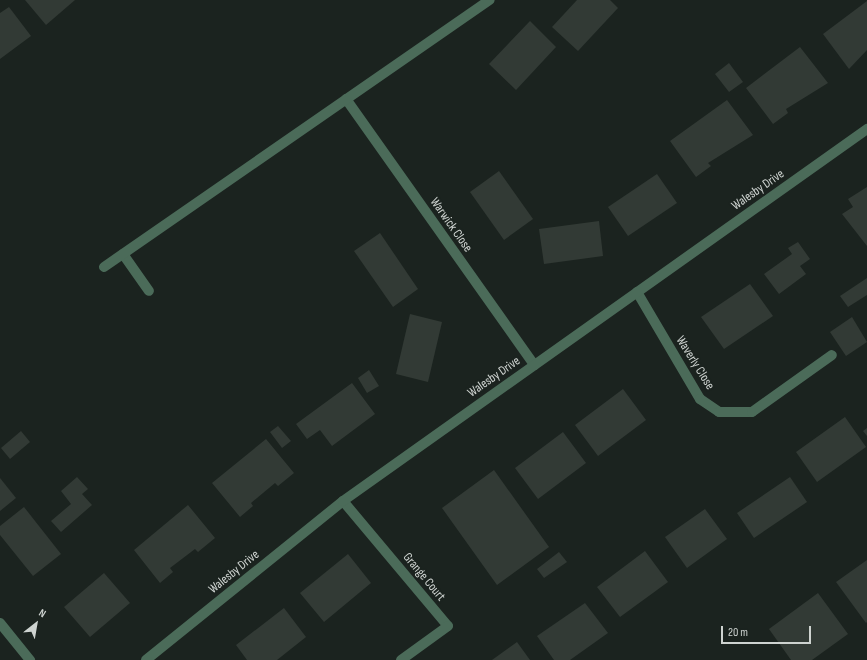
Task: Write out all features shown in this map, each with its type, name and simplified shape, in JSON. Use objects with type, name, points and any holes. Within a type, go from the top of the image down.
[{"type":"street","points":[[104,267],[489,0]]},
{"type":"street","name":"Warwick Close","points":[[346,99],[534,365]]},
{"type":"street","name":"Walesby Drive","points":[[146,660],[343,501],[867,129]]},
{"type":"street","points":[[123,254],[148,290]]},
{"type":"street","name":"Waverly Close","points":[[637,292],[700,399],[719,412],[752,412],[832,355]]},
{"type":"street","name":"Grange Court","points":[[343,501],[448,626],[400,660]]},
{"type":"street","points":[[0,623],[30,660]]},
{"type":"building","points":[[25,0],[75,0],[46,25]]},
{"type":"building","points":[[577,0],[610,0],[618,8],[578,51],[552,27]]},
{"type":"building","points":[[867,1],[867,50],[849,69],[823,34]]},
{"type":"building","points":[[9,7],[31,36],[0,59],[0,13]]},
{"type":"building","points":[[530,21],[556,47],[516,90],[489,64]]},
{"type":"building","points":[[800,47],[828,83],[786,109],[788,113],[773,124],[746,88]]},
{"type":"building","points":[[729,63],[743,82],[729,92],[715,74]]},
{"type":"building","points":[[727,100],[753,135],[708,163],[711,166],[696,177],[670,141]]},
{"type":"building","points":[[499,171],[533,219],[504,240],[470,192]]},
{"type":"building","points":[[657,174],[677,203],[628,236],[608,207]]},
{"type":"building","points":[[867,187],[867,246],[842,214],[853,207],[848,199]]},
{"type":"building","points":[[599,221],[603,256],[544,264],[539,229]]},
{"type":"building","points":[[380,233],[418,289],[393,307],[354,251]]},
{"type":"building","points":[[798,242],[810,259],[800,266],[806,274],[779,294],[764,274],[792,254],[788,248]]},
{"type":"building","points":[[867,278],[867,295],[848,307],[840,296]]},
{"type":"building","points":[[750,284],[773,316],[724,349],[701,317]]},
{"type":"building","points":[[410,314],[442,322],[428,382],[396,374]]},
{"type":"building","points":[[852,317],[867,342],[846,356],[830,332]]},
{"type":"building","points":[[369,370],[379,386],[367,393],[358,378]]},
{"type":"building","points":[[352,383],[375,414],[332,446],[320,430],[307,439],[296,424]]},
{"type":"building","points":[[623,389],[646,420],[598,456],[575,425]]},
{"type":"building","points":[[845,417],[866,447],[817,482],[796,452]]},
{"type":"building","points":[[278,426],[291,441],[282,448],[270,432]]},
{"type":"building","points":[[867,428],[867,436],[863,431]]},
{"type":"building","points":[[21,431],[30,442],[10,459],[1,448]]},
{"type":"building","points":[[563,432],[586,463],[538,499],[515,468]]},
{"type":"building","points":[[266,439],[294,473],[278,486],[275,483],[251,503],[253,506],[240,517],[212,483]]},
{"type":"building","points":[[494,470],[549,547],[497,585],[442,508]]},
{"type":"building","points":[[77,477],[88,489],[82,494],[92,505],[61,532],[51,521],[71,504],[61,491]]},
{"type":"building","points":[[790,477],[807,502],[754,538],[737,513]]},
{"type":"building","points":[[0,478],[16,498],[0,511]]},
{"type":"building","points":[[188,505],[215,538],[198,552],[195,549],[170,568],[173,572],[160,583],[134,550]]},
{"type":"building","points":[[24,507],[61,554],[33,576],[0,535],[0,526]]},
{"type":"building","points":[[705,509],[727,539],[687,568],[665,537]]},
{"type":"building","points":[[645,551],[668,582],[620,617],[597,587]]},
{"type":"building","points":[[559,552],[567,562],[544,578],[537,569]]},
{"type":"building","points":[[348,554],[371,583],[324,622],[300,593]]},
{"type":"building","points":[[867,560],[867,622],[866,623],[836,582]]},
{"type":"building","points":[[104,573],[130,603],[90,637],[64,607]]},
{"type":"building","points":[[818,593],[848,634],[812,660],[791,660],[769,629]]},
{"type":"building","points":[[585,603],[608,633],[570,660],[554,660],[537,636]]},
{"type":"building","points":[[284,608],[306,637],[277,660],[247,660],[236,645]]},
{"type":"building","points":[[517,642],[530,660],[492,660]]}]
